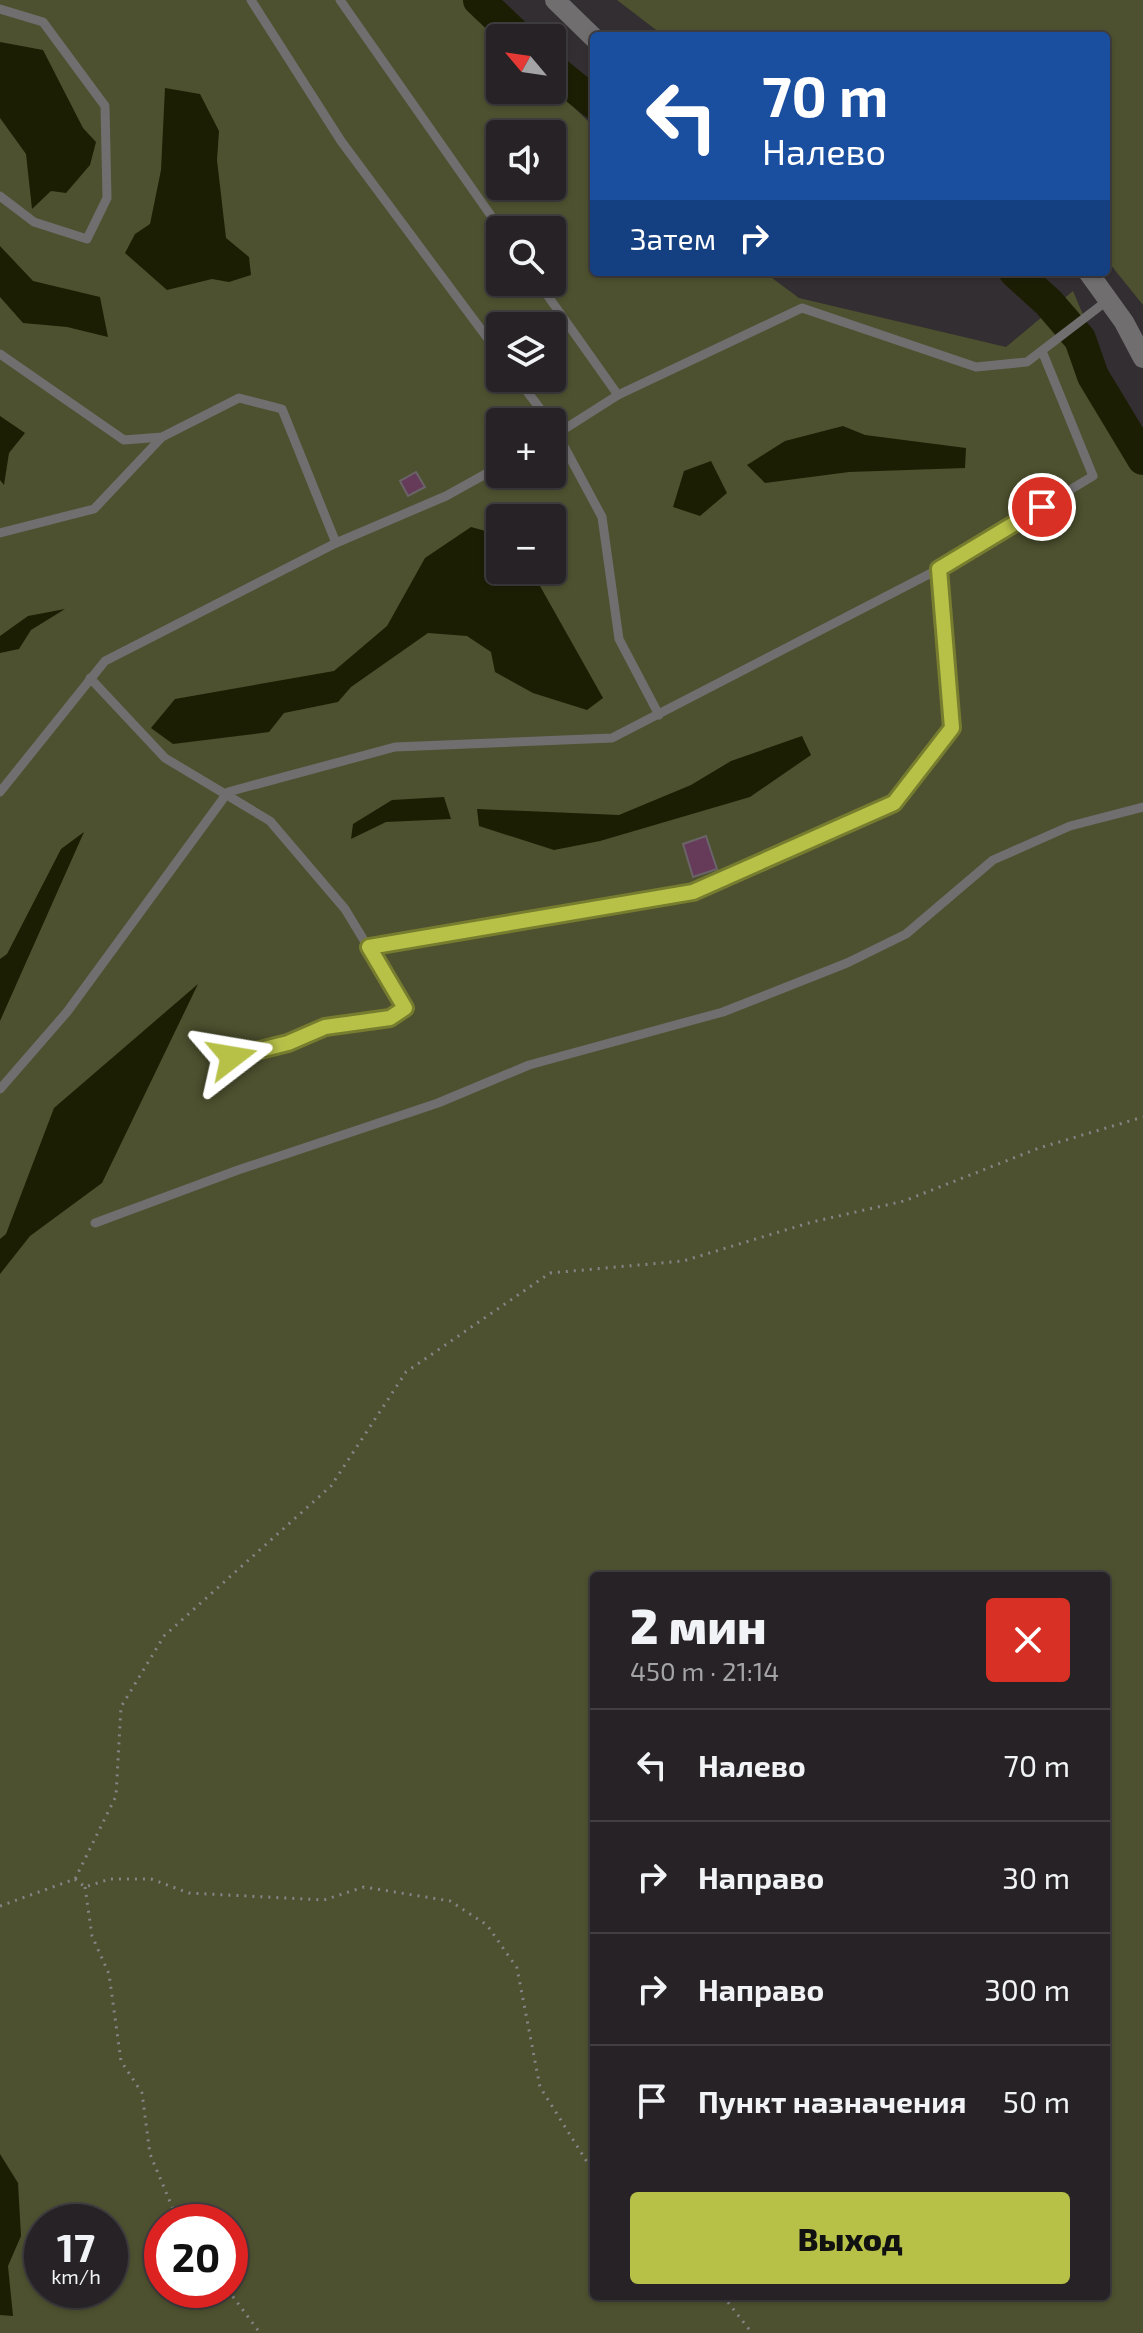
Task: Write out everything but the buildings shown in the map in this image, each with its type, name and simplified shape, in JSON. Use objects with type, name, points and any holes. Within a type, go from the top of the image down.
[{"type":"street","points":[[555,0],[590,34]]},
{"type":"street","points":[[1091,276],[1143,358]]},
{"type":"lane","points":[[251,0],[341,141],[486,336]]},
{"type":"lane","points":[[340,0],[491,216]]},
{"type":"lane","points":[[0,9],[43,22],[105,106],[107,198],[87,239],[34,222],[0,196]]},
{"type":"lane","points":[[548,296],[618,395]]},
{"type":"lane","points":[[566,422],[802,308],[976,367],[1027,362],[1108,301]]},
{"type":"lane","points":[[0,1089],[67,1012],[228,792],[395,747],[612,738],[939,569],[1093,476],[1043,351]]},
{"type":"lane","points":[[0,354],[124,440],[162,437]]},
{"type":"lane","points":[[0,533],[94,509],[162,437],[239,398],[282,409],[336,543]]},
{"type":"lane","points":[[566,452],[602,517],[619,639],[659,715]]},
{"type":"lane","points":[[0,792],[105,661],[336,543],[446,496],[486,474]]},
{"type":"lane","points":[[369,947],[693,892],[894,803],[952,728],[939,569]]},
{"type":"lane","points":[[90,678],[165,758],[228,792],[270,821],[345,909],[405,1008],[390,1018],[325,1027],[288,1043],[232,1057]]},
{"type":"lane","points":[[95,1223],[238,1170],[438,1103],[529,1065],[723,1012],[833,969],[906,934],[993,860],[1070,826],[1135,806],[1143,807]]},
{"type":"path","points":[[0,1906],[75,1879],[116,1796],[121,1707],[164,1636],[331,1486],[406,1372],[550,1273],[683,1261],[812,1222],[904,1201],[1039,1148],[1143,1117]]},
{"type":"path","points":[[75,1879],[85,1887],[92,1936],[112,1985],[121,2061],[142,2093],[150,2154],[171,2204]]},
{"type":"path","points":[[85,1887],[110,1879],[151,1879],[189,1893],[324,1900],[364,1887],[450,1901],[487,1925],[517,1968],[540,2087],[590,2167]]},
{"type":"path","points":[[726,2300],[752,2333]]},
{"type":"path","points":[[240,2308],[254,2333]]},
{"type":"path","points":[[252,2327],[260,2333]]},
{"type":"shaded area","points":[[0,0],[465,0],[490,24],[486,24],[486,104],[566,104],[566,100],[590,123],[590,276],[769,276],[799,298],[1006,347],[1073,291],[1143,456],[1143,2333],[0,2333]]},
{"type":"shaded area","points":[[617,0],[1143,0],[1143,305],[1110,264],[1110,32],[659,32]]},
{"type":"shaded area","points":[[0,42],[43,50],[83,128],[96,142],[90,165],[66,193],[51,191],[32,209],[26,154],[0,118]]},
{"type":"shaded area","points":[[165,88],[200,94],[219,131],[217,160],[226,238],[249,257],[251,275],[229,282],[212,279],[167,290],[125,253],[135,234],[150,224],[161,170]]},
{"type":"shaded area","points":[[0,246],[33,281],[100,297],[108,337],[67,327],[23,323],[0,297]]},
{"type":"shaded area","points":[[0,416],[25,433],[9,453],[4,485],[0,480]]},
{"type":"shaded area","points":[[843,426],[865,435],[966,448],[965,468],[849,472],[765,483],[747,465],[785,441]]},
{"type":"shaded area","points":[[711,461],[727,493],[700,516],[673,507],[684,471]]},
{"type":"shaded area","points":[[471,527],[486,531],[486,584],[539,584],[603,698],[587,710],[533,693],[495,672],[491,652],[467,636],[428,633],[351,687],[338,702],[284,713],[269,732],[173,744],[151,728],[175,699],[334,671],[387,626],[425,558]]},
{"type":"shaded area","points":[[65,609],[31,630],[19,649],[0,653],[0,636],[28,616]]},
{"type":"shaded area","points":[[802,736],[811,755],[750,797],[600,841],[554,850],[479,826],[477,809],[619,815],[691,785],[731,761]]},
{"type":"shaded area","points":[[444,797],[451,819],[386,822],[351,839],[353,824],[392,800]]},
{"type":"shaded area","points":[[84,832],[0,1021],[0,959],[7,954],[61,849]]},
{"type":"shaded area","points":[[198,984],[102,1183],[30,1236],[0,1274],[0,1239],[6,1234],[54,1108]]},
{"type":"shaded area","points":[[0,2154],[18,2183],[21,2236],[8,2266],[13,2316],[0,2315]]},
{"type":"waterway","points":[[479,0],[504,24]]},
{"type":"waterway","points":[[566,80],[590,100]]},
{"type":"waterway","points":[[1019,276],[1049,303],[1080,339],[1093,376],[1143,459]]},
{"type":"route","points":[[232,1057],[288,1043],[325,1027],[390,1018],[405,1008],[369,947],[693,892],[894,803],[952,728],[939,569],[1042,507]]}]
